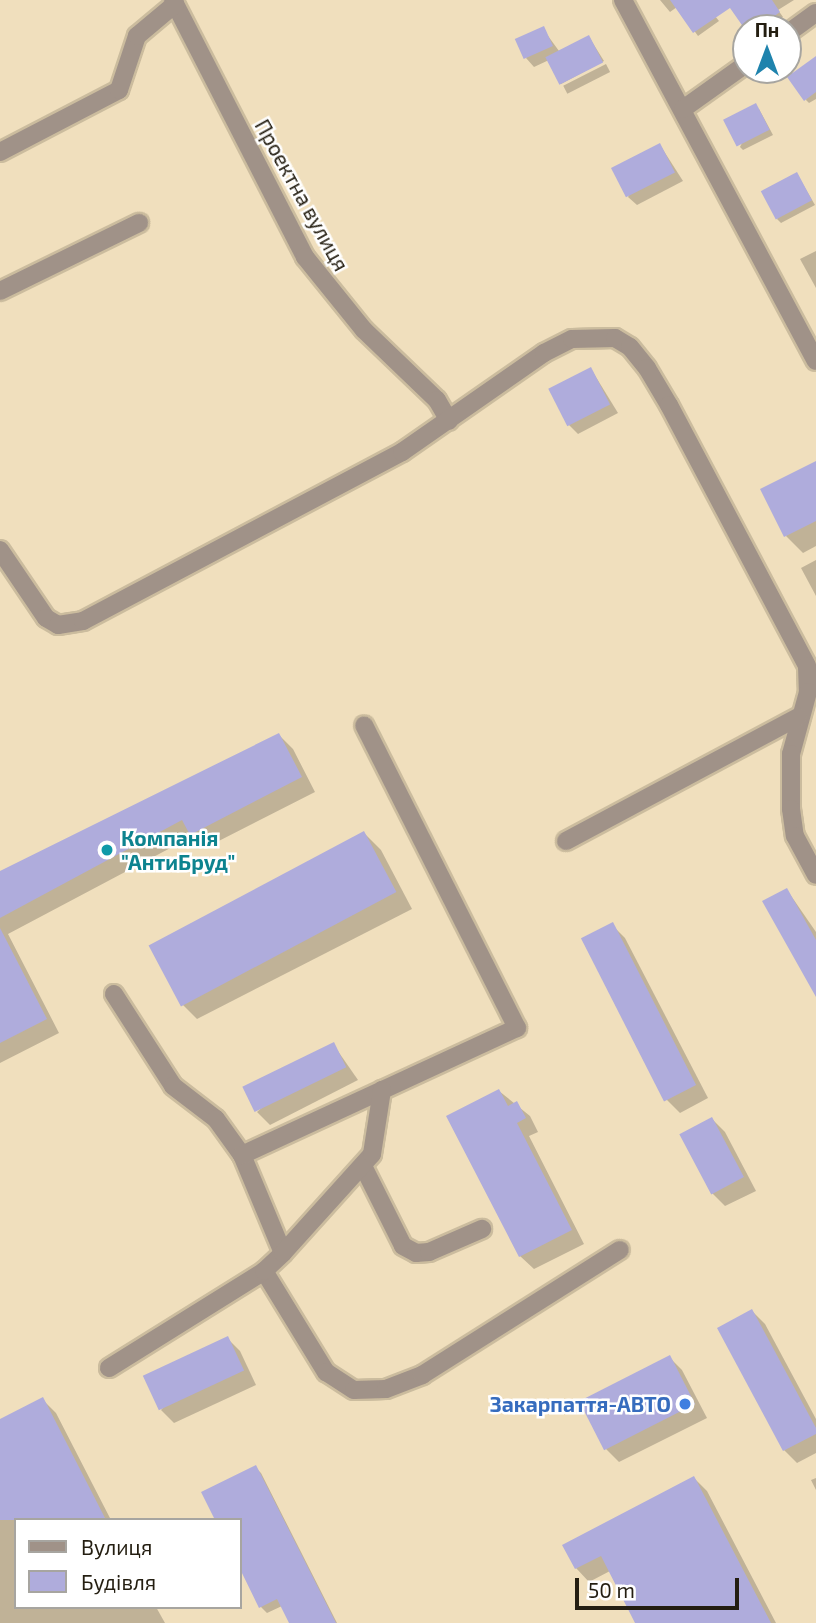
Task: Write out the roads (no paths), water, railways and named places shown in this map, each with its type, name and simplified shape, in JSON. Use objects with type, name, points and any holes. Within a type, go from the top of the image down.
[{"type":"street","points":[[622,0],[683,109],[816,361]]},
{"type":"street","points":[[0,152],[119,90],[137,36],[174,2]]},
{"type":"street","name":"Проектна вулиця","points":[[174,2],[305,257],[364,330],[437,400],[449,421]]},
{"type":"street","points":[[683,109],[732,74]]},
{"type":"street","points":[[0,291],[139,223]]},
{"type":"street","points":[[0,550],[46,618],[58,625],[83,621],[402,452],[544,353],[572,339],[615,338],[630,347],[669,405],[791,628],[808,678],[791,754],[791,809],[795,836],[816,875]]},
{"type":"street","points":[[566,841],[798,717]]},
{"type":"street","points":[[242,1155],[517,1028],[365,725]]},
{"type":"street","points":[[114,993],[173,1086],[216,1119],[242,1155],[283,1253]]},
{"type":"street","points":[[109,1368],[264,1271],[283,1253],[363,1166],[376,1142],[382,1090]]},
{"type":"street","points":[[363,1166],[403,1246],[429,1252],[482,1229]]},
{"type":"street","points":[[264,1271],[326,1372],[354,1390],[386,1389],[422,1375],[620,1250]]},
{"type":"place","name":"Компанія \"АнтиБруд\"","points":[[107,850]]},
{"type":"place","name":"Закарпаття-АВТО","points":[[685,1404]]}]
